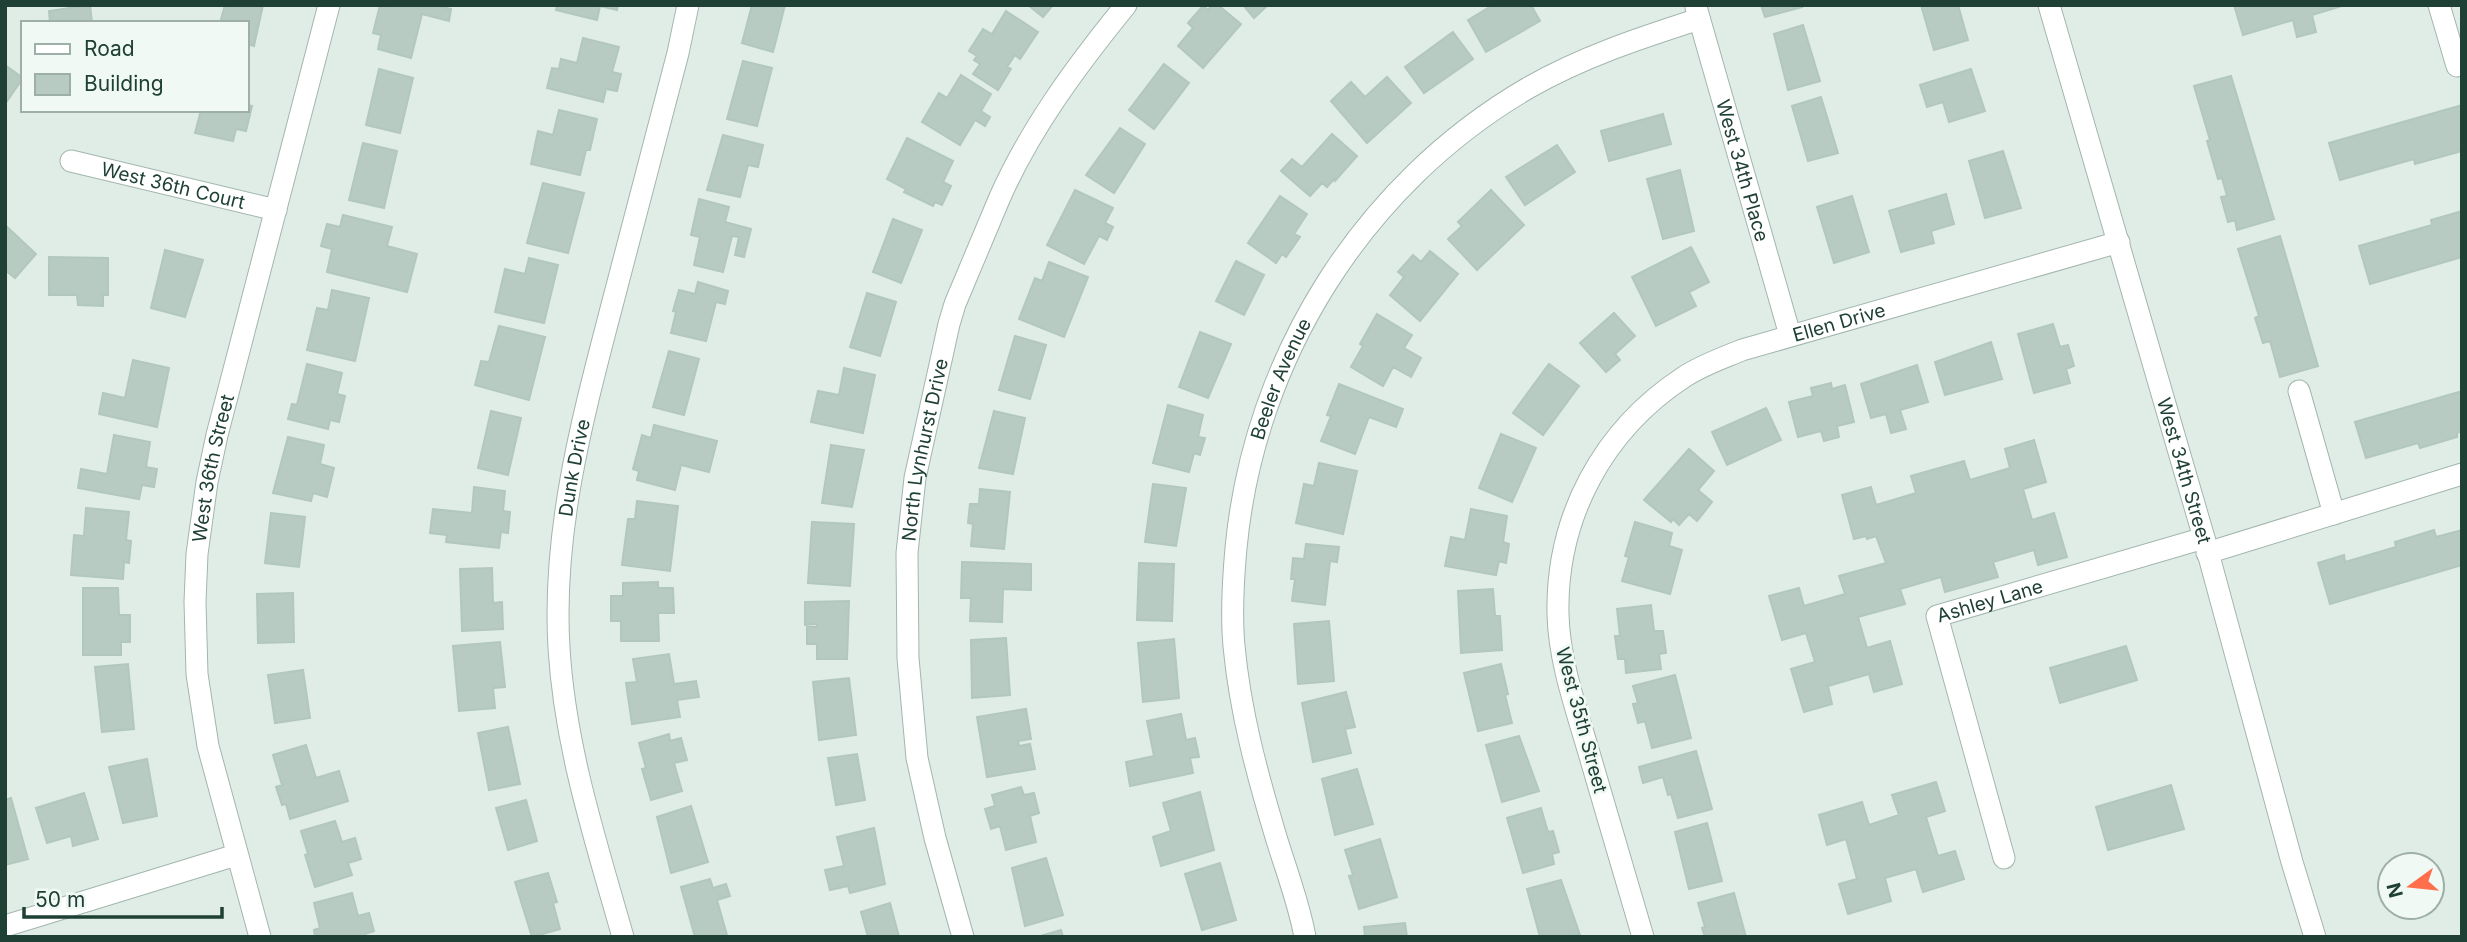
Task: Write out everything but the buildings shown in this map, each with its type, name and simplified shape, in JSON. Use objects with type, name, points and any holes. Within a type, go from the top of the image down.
[{"type":"street","name":"West 36th Street","points":[[260,937],[208,746],[197,674],[197,554],[217,435],[329,5]]},
{"type":"street","name":"Dunk Drive","points":[[624,937],[583,799],[569,738],[559,647],[558,574],[578,432],[675,66],[688,5]]},
{"type":"street","name":"North Lynhurst Drive","points":[[963,937],[924,794],[914,729],[906,593],[915,478],[930,400],[955,304],[1007,180],[1079,63],[1126,5]]},
{"type":"street","points":[[2439,5],[2457,66]]},
{"type":"street","name":"West 34th Street","points":[[2055,7],[2315,937]]},
{"type":"street","name":"West 34th Place","points":[[1698,12],[1790,335]]},
{"type":"street","name":"Beeler Avenue","points":[[1305,937],[1248,735],[1237,671],[1232,614],[1243,493],[1258,436],[1282,365],[1309,311],[1335,269],[1377,212],[1408,180],[1465,131],[1515,96],[1554,74],[1698,12]]},
{"type":"street","name":"West 36th Court","points":[[71,161],[276,210]]},
{"type":"street","name":"Ellen Drive","points":[[1597,464],[1611,442],[1637,415],[1686,376],[1742,350],[2119,242]]},
{"type":"street","points":[[2299,391],[2334,514]]},
{"type":"street","name":"West 35th Street","points":[[1597,464],[1571,519],[1564,542],[1559,626],[1570,687],[1643,937]]},
{"type":"street","name":"Ashley Lane","points":[[2004,858],[1937,616],[2334,514],[2462,474]]},
{"type":"street","points":[[5,926],[236,855]]}]
